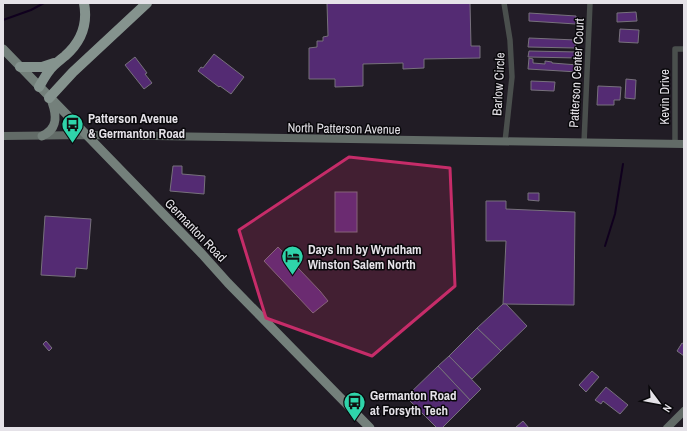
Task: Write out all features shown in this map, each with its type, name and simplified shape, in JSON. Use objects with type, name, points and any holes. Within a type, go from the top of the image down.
[{"type":"highway","points":[[39,87],[48,71],[56,62],[73,49],[80,39],[85,26],[86,13],[84,3]]},
{"type":"highway","points":[[51,99],[73,72],[147,3]]},
{"type":"highway","points":[[20,66],[42,67],[56,62]]},
{"type":"main road","name":"Germanton Road","points":[[3,49],[370,428]]},
{"type":"main road","points":[[42,136],[51,131],[56,121],[51,99]]},
{"type":"main road","name":"North Patterson Avenue","points":[[3,136],[87,135],[680,144]]},
{"type":"main road","points":[[667,428],[684,411]]},
{"type":"street","name":"Barlow Circle","points":[[504,3],[510,40],[512,77],[505,142]]},
{"type":"street","name":"Patterson Center Court","points":[[584,143],[590,3]]},
{"type":"street","name":"Kevin Drive","points":[[680,144],[675,49],[684,49]]},
{"type":"highlighted area","points":[[349,157],[450,168],[455,286],[372,356],[266,318],[239,230]]},
{"type":"building","points":[[327,3],[470,3],[471,46],[480,46],[480,58],[424,59],[424,68],[403,69],[403,63],[363,64],[363,86],[335,87],[335,79],[309,79],[309,48],[317,47],[317,41],[323,41],[323,37],[328,36]]},
{"type":"building","points":[[636,12],[637,21],[617,22],[617,13]]},
{"type":"building","points":[[529,13],[576,16],[576,24],[529,21]]},
{"type":"building","points":[[620,29],[639,30],[638,43],[619,42]]},
{"type":"building","points":[[529,38],[576,40],[575,48],[528,47]]},
{"type":"building","points":[[529,51],[579,52],[578,58],[528,57]]},
{"type":"building","points":[[214,54],[244,77],[231,94],[198,71],[201,67],[203,68]]},
{"type":"building","points":[[135,57],[147,73],[145,74],[152,83],[144,89],[125,65]]},
{"type":"building","points":[[529,58],[533,59],[533,63],[545,64],[545,61],[578,65],[578,72],[528,69]]},
{"type":"building","points":[[626,79],[636,80],[635,99],[625,98]]},
{"type":"building","points":[[531,81],[555,82],[554,91],[531,90]]},
{"type":"building","points":[[598,86],[621,87],[620,100],[614,100],[614,105],[597,105]]},
{"type":"building","points":[[173,166],[182,166],[182,174],[205,176],[204,194],[170,191]]},
{"type":"building","points":[[335,192],[357,192],[357,232],[335,232]]},
{"type":"building","points":[[528,193],[539,193],[539,201],[528,200]]},
{"type":"building","points":[[486,201],[506,201],[506,209],[575,212],[574,305],[503,304],[506,241],[486,241]]},
{"type":"building","points":[[45,216],[91,219],[87,269],[76,268],[75,277],[41,275]]},
{"type":"building","name":"Days Inn by Wyndham Winston Salem North","points":[[278,247],[328,301],[313,313],[264,261]]},
{"type":"building","points":[[503,304],[506,304],[527,326],[501,351],[477,328]]},
{"type":"building","points":[[477,328],[501,351],[472,379],[449,356]]},
{"type":"building","points":[[46,341],[52,348],[49,351],[43,344]]},
{"type":"building","points":[[682,343],[684,344],[684,356],[677,351]]},
{"type":"building","points":[[449,356],[481,389],[470,400],[438,366]]},
{"type":"building","points":[[438,366],[470,400],[442,428],[437,428],[406,397]]},
{"type":"building","points":[[592,371],[599,377],[586,392],[579,385]]},
{"type":"building","points":[[606,387],[628,405],[620,414],[603,401],[601,404],[595,400]]},
{"type":"building","points":[[523,421],[529,428],[515,428]]},
{"type":"waterway","points":[[3,20],[31,10],[44,3]]},
{"type":"waterway","points":[[605,246],[615,214],[623,164]]},
{"type":"place","name":"Patterson Avenue & Germanton Road","points":[[72,144]]},
{"type":"place","name":"Days Inn by Wyndham Winston Salem North","points":[[292,276]]},
{"type":"place","name":"Germanton Road at Forsyth Tech","points":[[355,422]]}]
